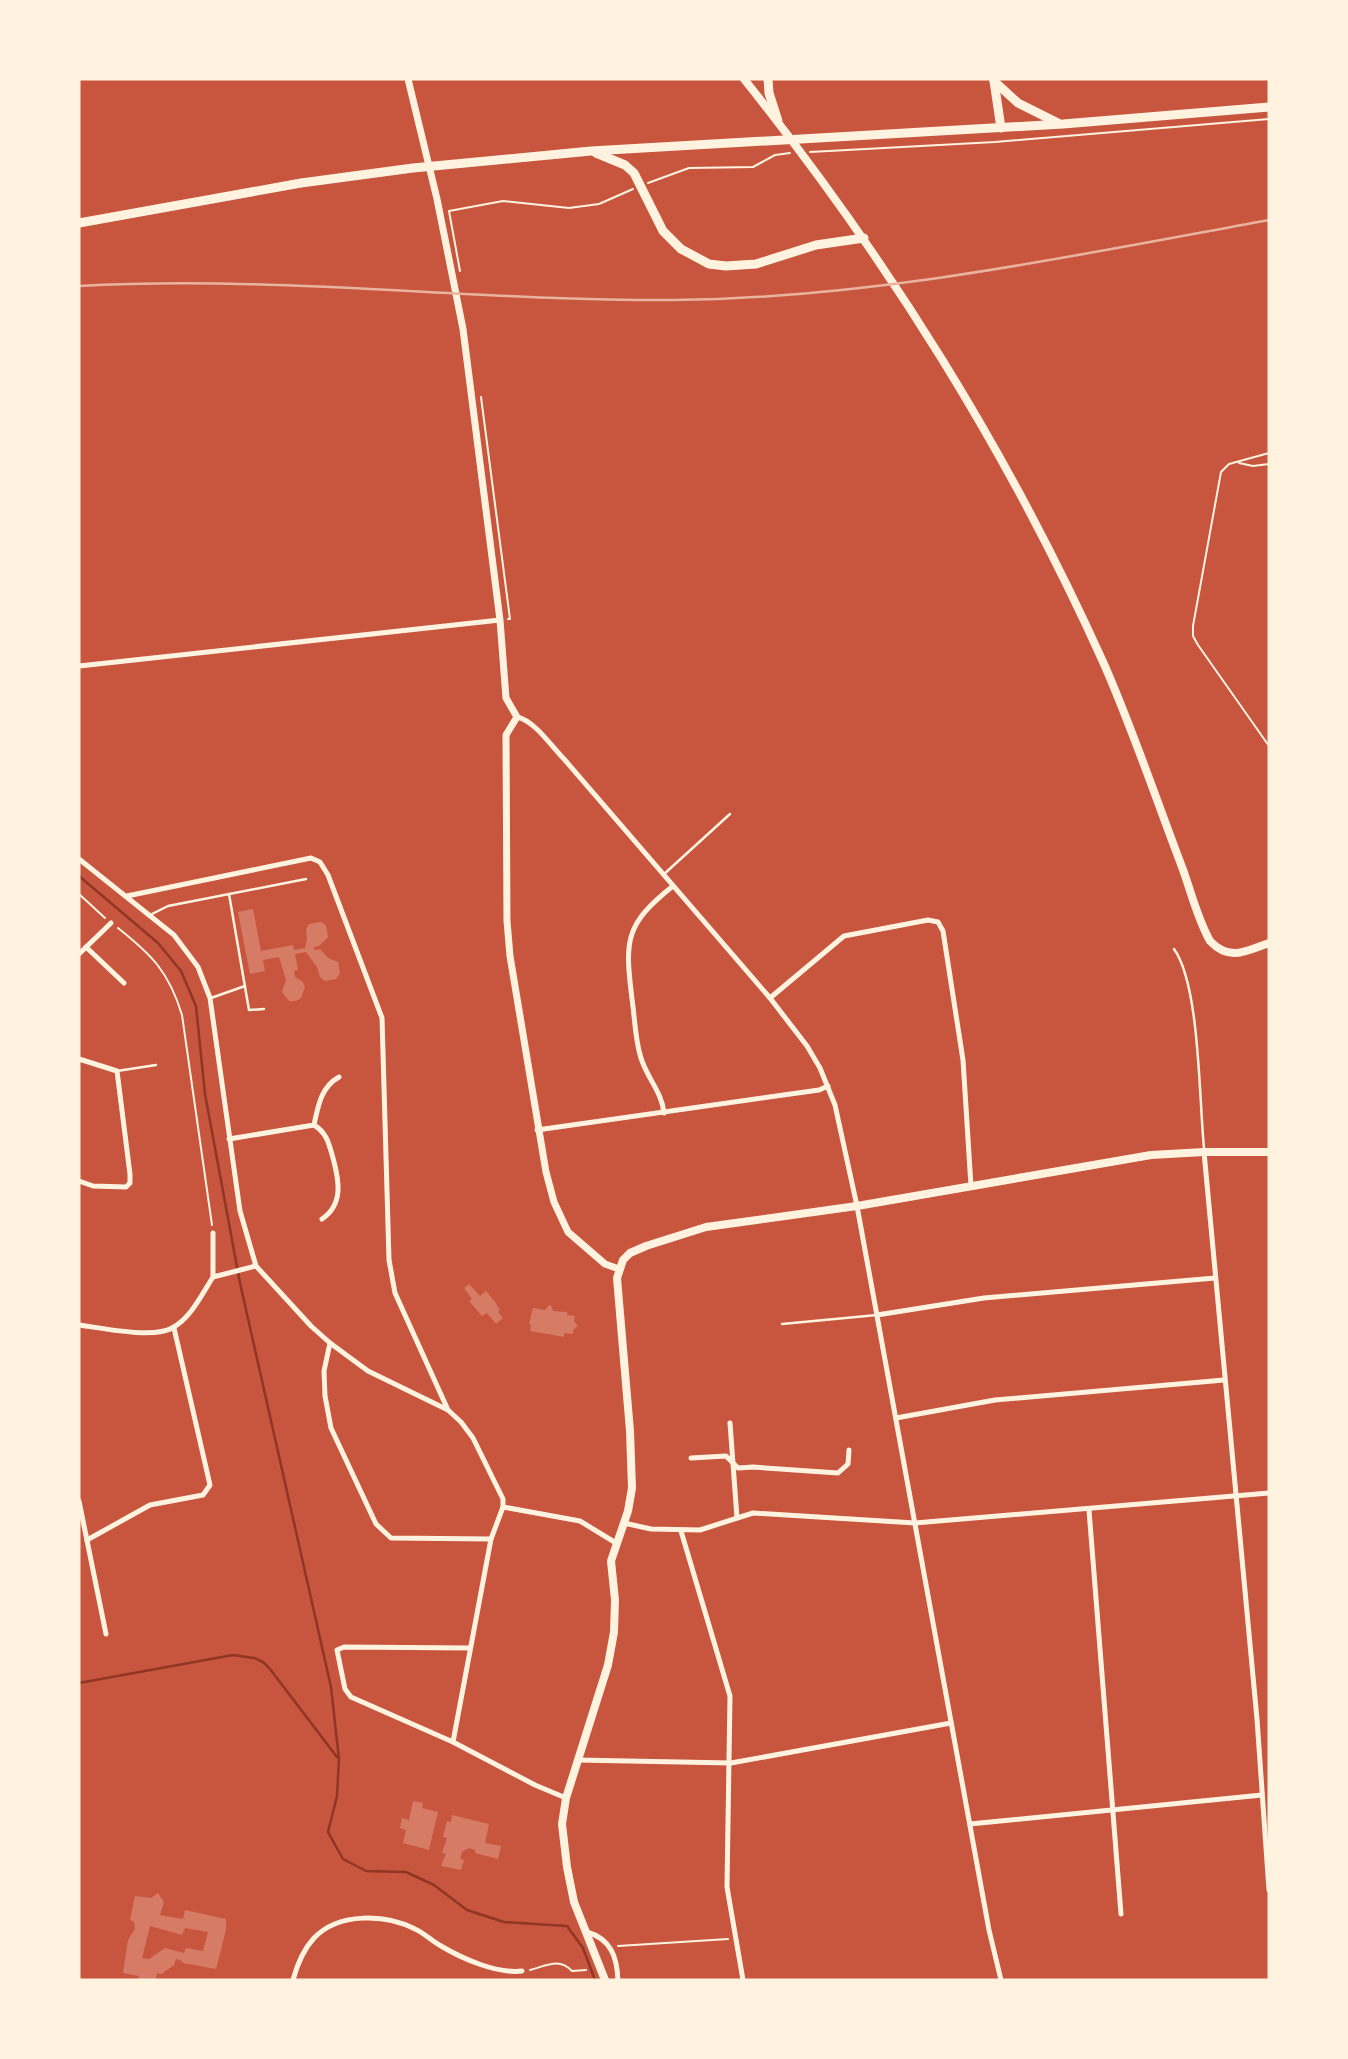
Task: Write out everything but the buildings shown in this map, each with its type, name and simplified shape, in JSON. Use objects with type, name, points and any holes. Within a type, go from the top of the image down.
[{"type":"main road","points":[[744,79],[806,155],[905,299],[970,403],[1035,521],[1111,680],[1206,933],[1217,948],[1228,954],[1269,943]]},
{"type":"main road","points":[[768,79],[769,93],[778,121]]},
{"type":"main road","points":[[994,80],[1024,107],[1063,124]]},
{"type":"main road","points":[[994,80],[1001,128]]},
{"type":"main road","points":[[79,223],[313,182],[413,168],[591,151],[1063,124],[1269,107]]},
{"type":"main road","points":[[591,151],[625,165],[634,173],[663,231],[681,249],[709,264],[756,264],[816,246],[864,238]]},
{"type":"main road","points":[[605,1980],[574,1902],[562,1824],[566,1798],[608,1665],[614,1632],[615,1600],[611,1561],[632,1488],[617,1278],[619,1269],[630,1253],[706,1227],[857,1206],[1130,1158],[1204,1152],[1269,1152]]},
{"type":"street","points":[[408,79],[437,199],[463,329],[500,620],[506,698],[517,718]]},
{"type":"street","points":[[79,666],[500,620]]},
{"type":"street","points":[[517,718],[523,719],[534,728],[770,999],[807,1046],[828,1086],[835,1105],[857,1206],[951,1723],[1001,1980]]},
{"type":"street","points":[[517,718],[506,735],[507,921],[537,1130],[554,1202],[568,1231],[605,1264],[619,1269]]},
{"type":"street","points":[[127,896],[311,858],[320,862],[328,875],[382,1018],[389,1260],[393,1285],[449,1410]]},
{"type":"street","points":[[79,859],[150,915],[188,951],[198,967],[210,998],[240,1211],[256,1266],[330,1343],[368,1371],[449,1410],[473,1438],[499,1488],[503,1507],[491,1539],[453,1742]]},
{"type":"street","points":[[664,1112],[663,1099],[651,1081],[637,1042],[628,947],[640,915],[673,886]]},
{"type":"street","points":[[770,999],[850,933],[928,920],[938,922],[943,931],[963,1060],[971,1186]]},
{"type":"street","points":[[79,954],[111,923]]},
{"type":"street","points":[[86,947],[124,984]]},
{"type":"street","points":[[79,1059],[117,1070],[130,1183],[126,1187],[93,1186],[79,1181]]},
{"type":"street","points":[[314,1125],[325,1088],[338,1077]]},
{"type":"street","points":[[537,1130],[819,1090],[828,1086]]},
{"type":"street","points":[[229,1139],[314,1125],[327,1136],[340,1187],[335,1205],[322,1219]]},
{"type":"street","points":[[1204,1152],[1269,1890]]},
{"type":"street","points":[[79,1325],[152,1333],[174,1328],[194,1307],[214,1277],[214,1233]]},
{"type":"street","points":[[214,1277],[256,1266]]},
{"type":"street","points":[[877,1315],[984,1298],[1215,1278]]},
{"type":"street","points":[[87,1540],[150,1505],[203,1495],[210,1485],[174,1328]]},
{"type":"street","points":[[330,1343],[324,1371],[331,1428],[376,1524],[391,1538],[491,1539]]},
{"type":"street","points":[[897,1418],[995,1400],[1224,1380]]},
{"type":"street","points":[[730,1423],[737,1518]]},
{"type":"street","points":[[691,1458],[726,1457],[738,1468],[838,1473],[848,1464],[849,1450]]},
{"type":"street","points":[[624,1523],[651,1529],[700,1530],[753,1513],[915,1523],[1269,1493]]},
{"type":"street","points":[[79,1501],[106,1634]]},
{"type":"street","points":[[503,1507],[580,1521],[616,1543]]},
{"type":"street","points":[[1089,1510],[1121,1914]]},
{"type":"street","points":[[681,1531],[730,1696],[727,1887],[743,1980]]},
{"type":"street","points":[[470,1648],[344,1647],[337,1650],[345,1689],[351,1697],[453,1742],[535,1785],[566,1798]]},
{"type":"street","points":[[577,1760],[731,1763],[951,1723]]},
{"type":"street","points":[[970,1824],[1113,1811],[1269,1792]]},
{"type":"street","points":[[292,1980],[299,1960],[315,1937],[338,1923],[359,1918],[386,1919],[403,1924],[471,1960],[507,1971],[522,1971]]},
{"type":"street","points":[[585,1932],[597,1935],[610,1947],[617,1965],[618,1980]]},
{"type":"lane","points":[[663,875],[730,814]]},
{"type":"lane","points":[[150,915],[168,906],[306,879]]},
{"type":"lane","points":[[229,894],[249,1010],[264,1009]]},
{"type":"lane","points":[[1174,949],[1190,993],[1204,1152]]},
{"type":"lane","points":[[210,998],[245,986]]},
{"type":"lane","points":[[117,1070],[156,1065]]},
{"type":"lane","points":[[782,1324],[877,1315]]},
{"type":"path","points":[[806,155],[1269,119]]},
{"type":"path","points":[[664,176],[689,168],[752,167],[775,155],[795,153]]},
{"type":"path","points":[[459,262],[449,211],[503,201],[569,208],[599,204],[622,194]]},
{"type":"path","points":[[481,398],[510,619]]},
{"type":"path","points":[[1269,453],[1229,464],[1221,472],[1193,626],[1194,636],[1269,747]]},
{"type":"path","points":[[1237,462],[1254,466],[1269,464]]},
{"type":"path","points":[[79,894],[159,965],[175,992],[182,1015],[214,1233]]},
{"type":"path","points":[[610,1947],[736,1939]]},
{"type":"path","points":[[522,1971],[557,1962],[572,1971],[586,1970]]},
{"type":"waterway","points":[[79,876],[158,943],[181,971],[196,1006],[205,1094],[240,1283],[331,1687],[339,1759],[337,1796],[328,1832],[343,1859],[366,1871],[406,1872],[434,1885],[467,1910],[504,1922],[567,1926],[583,1948],[595,1980]]},
{"type":"waterway","points":[[79,1683],[233,1655],[254,1658],[270,1669],[337,1757]]},
{"type":"railway","points":[[79,286],[228,284],[599,299],[749,297],[824,292],[973,273],[1269,220]]}]
